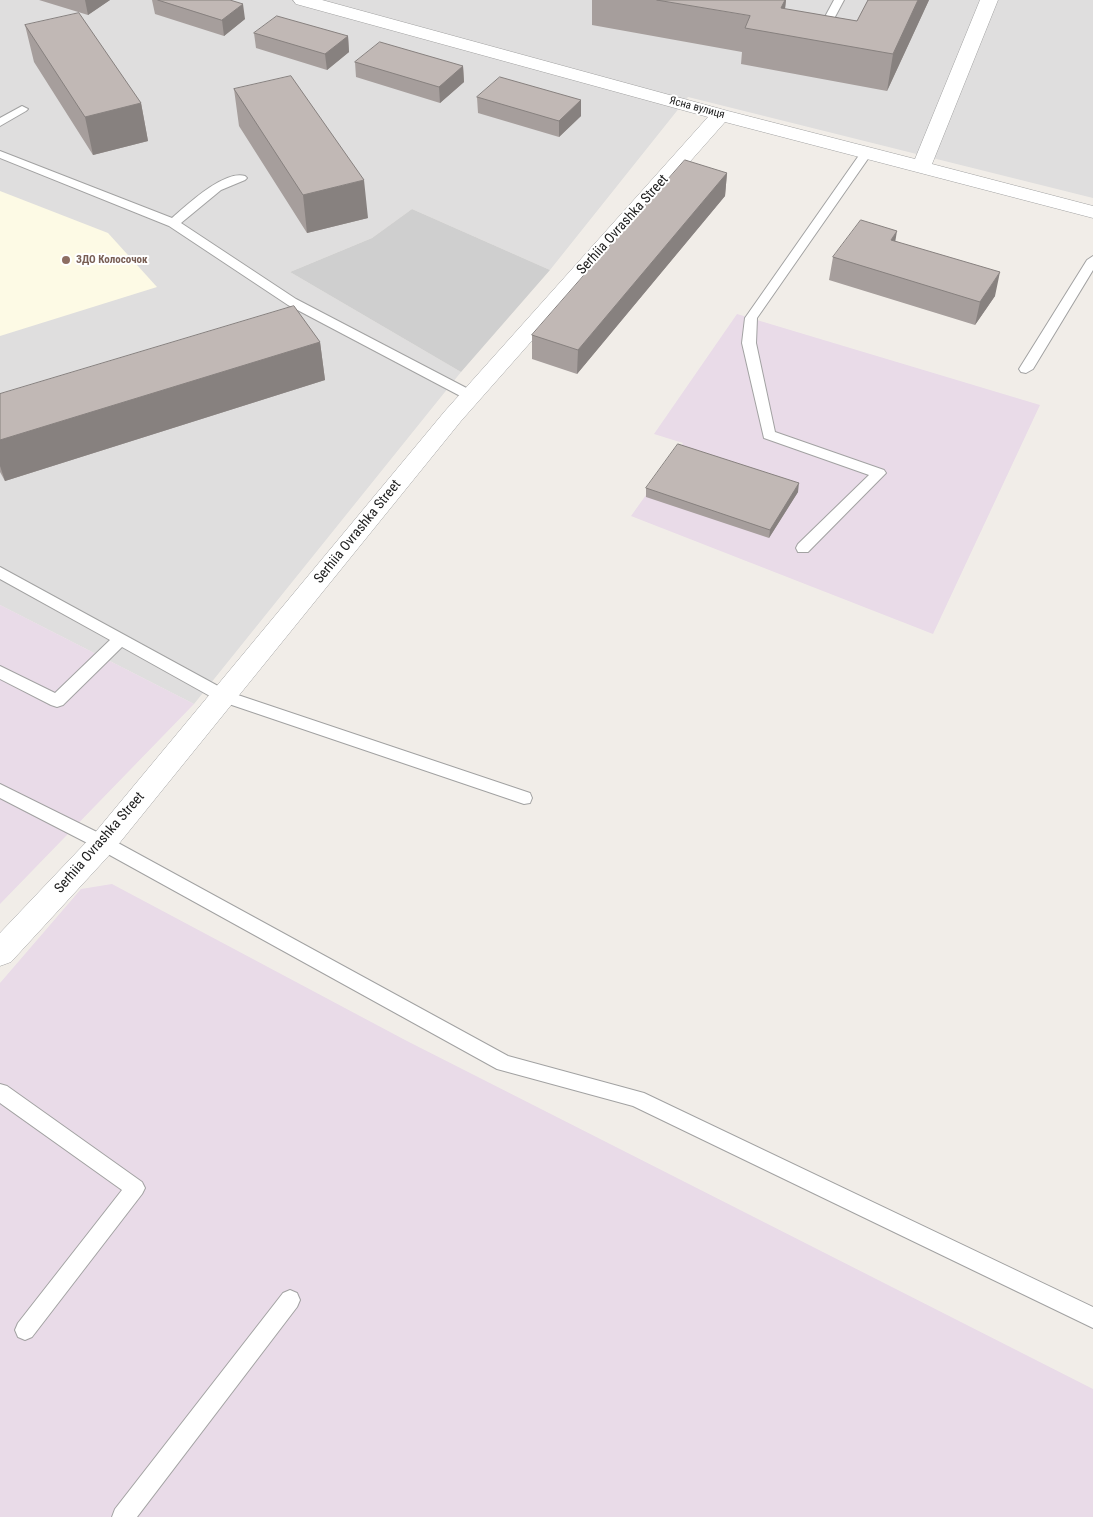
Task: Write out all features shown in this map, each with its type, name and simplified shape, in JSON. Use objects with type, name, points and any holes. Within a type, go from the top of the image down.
[{"type":"street","name":"Ясна вулиця","points":[[302,0],[921,168],[1093,212]]},
{"type":"street","points":[[921,168],[989,0]]},
{"type":"street","name":"Serhiia Ovrashka Street","points":[[0,953],[103,843],[471,396],[722,114]]},
{"type":"lane","points":[[804,26],[823,30],[839,0]]},
{"type":"lane","points":[[0,123],[22,109]]},
{"type":"lane","points":[[803,548],[879,473],[769,435],[749,344],[751,318],[866,153]]},
{"type":"lane","points":[[0,154],[173,223],[292,302],[471,396]]},
{"type":"lane","points":[[173,223],[217,186],[241,178]]},
{"type":"lane","points":[[1026,369],[1093,260]]},
{"type":"lane","points":[[299,320],[317,315]]},
{"type":"lane","points":[[0,572],[223,696],[524,798]]},
{"type":"lane","points":[[0,672],[56,701],[120,639]]},
{"type":"lane","points":[[0,790],[103,843],[504,1063],[636,1099],[1093,1318]]},
{"type":"lane","points":[[0,1092],[135,1188],[25,1330]]},
{"type":"lane","points":[[123,1517],[290,1300]]},
{"type":"shaded area","points":[[0,0],[1093,0],[1093,198],[688,97],[550,270],[412,209],[372,238],[290,272],[461,372],[194,704],[0,605]]},
{"type":"shaded area","name":"ЗДО Колосочок","points":[[0,191],[108,233],[157,287],[0,336]]},
{"type":"shaded area","points":[[412,209],[550,270],[461,372],[290,272],[372,238]]},
{"type":"shaded area","points":[[737,314],[1040,405],[933,634],[631,516],[683,443],[654,434]]},
{"type":"shaded area","points":[[0,605],[194,704],[0,904]]},
{"type":"shaded area","points":[[112,884],[405,1040],[1093,1389],[1093,1517],[0,1517],[0,983],[81,889]]},
{"type":"building","points":[[158,0],[230,0],[243,4],[222,20]]},
{"type":"building","points":[[657,0],[785,0],[781,8],[857,21],[868,0],[918,0],[893,54],[745,28],[750,16]]},
{"type":"building","points":[[79,13],[141,103],[85,117],[25,25]]},
{"type":"building","points":[[277,16],[348,36],[325,54],[254,33]]},
{"type":"building","points":[[380,42],[463,66],[439,87],[355,62]]},
{"type":"building","points":[[291,76],[364,180],[303,195],[234,89]]},
{"type":"building","points":[[500,77],[581,100],[559,121],[477,97]]},
{"type":"building","points":[[685,160],[727,173],[578,350],[532,335]]},
{"type":"building","points":[[861,220],[897,231],[891,240],[1000,272],[980,302],[833,257]]},
{"type":"building","points":[[294,306],[320,342],[0,440],[0,394]]},
{"type":"building","points":[[678,444],[799,483],[770,530],[646,488]]},
{"type":"place","name":"ЗДО Колосочок","points":[[66,260]]}]
